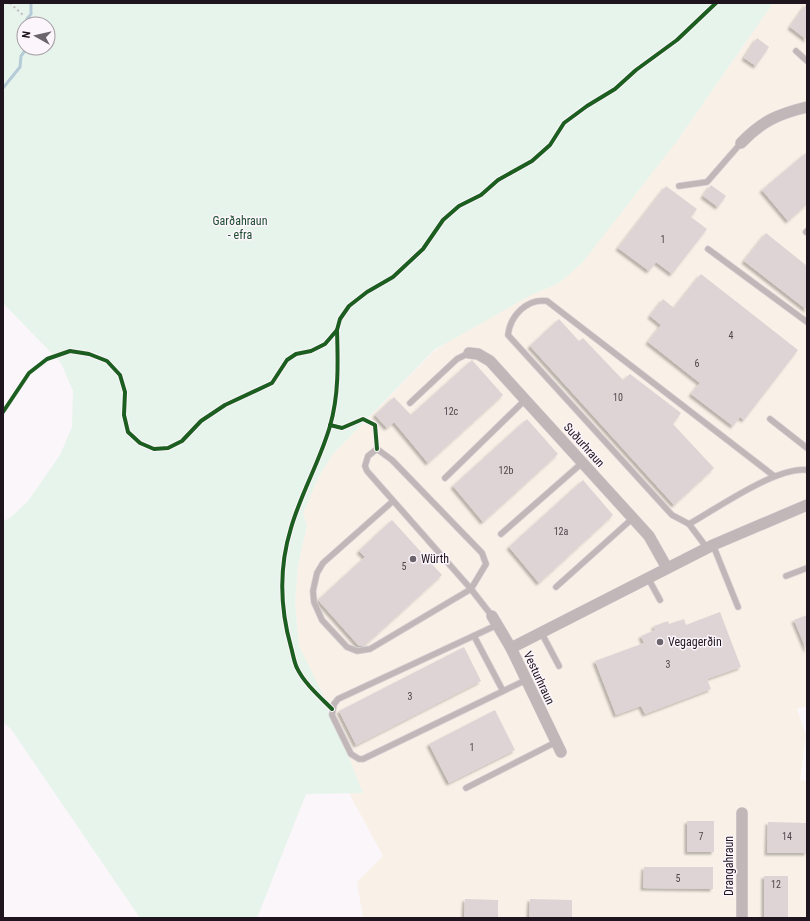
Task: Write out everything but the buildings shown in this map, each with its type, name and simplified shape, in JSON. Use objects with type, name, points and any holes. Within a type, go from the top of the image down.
[{"type":"street","points":[[741,142],[753,130],[769,119],[807,107]]},
{"type":"street","name":"Suðurhraun","points":[[470,353],[478,354],[490,361],[649,536],[667,568]]},
{"type":"street","points":[[511,648],[710,546],[752,526],[807,505]]},
{"type":"street","name":"Vesturhraun","points":[[495,620],[511,648],[561,752]]},
{"type":"street","name":"Drangahraun","points":[[742,814],[742,918]]},
{"type":"lane","points":[[796,51],[807,61]]},
{"type":"lane","points":[[679,186],[707,182],[741,142]]},
{"type":"lane","points":[[708,249],[807,322]]},
{"type":"lane","points":[[738,607],[710,546],[689,524],[672,515],[508,335],[509,325],[527,304],[538,299],[547,301],[774,476]]},
{"type":"lane","points":[[410,403],[457,359],[470,353]]},
{"type":"lane","points":[[445,478],[525,400]]},
{"type":"lane","points":[[770,419],[807,448]]},
{"type":"lane","points":[[393,501],[322,563],[314,583],[313,591],[314,602],[322,620],[347,647],[357,651],[370,649],[471,589],[486,564],[482,553],[392,460],[377,449],[372,451],[368,456],[365,466],[393,501],[471,589],[495,620],[474,636],[338,700],[334,704],[332,715],[351,754],[359,760],[363,759],[526,680]]},
{"type":"lane","points":[[501,534],[582,463]]},
{"type":"lane","points":[[689,524],[774,476],[797,469],[807,470]]},
{"type":"lane","points":[[556,587],[633,518]]},
{"type":"lane","points":[[786,576],[807,568]]},
{"type":"lane","points":[[648,578],[660,600]]},
{"type":"lane","points":[[541,632],[560,666]]},
{"type":"lane","points":[[474,636],[503,691]]},
{"type":"lane","points":[[466,788],[556,742]]},
{"type":"path","points":[[10,3],[24,16]]},
{"type":"shaded area","points":[[773,3],[807,3],[807,706],[797,709],[806,735],[800,780],[807,781],[807,918],[363,918],[357,882],[383,856],[320,739],[299,646],[295,603],[298,565],[307,526],[303,514],[318,478],[333,454],[432,353],[527,284],[677,141]]},
{"type":"green space","name":"Garðahraun - efra","points":[[3,3],[773,3],[677,141],[583,262],[559,283],[531,295],[434,350],[333,454],[318,478],[303,514],[307,526],[298,565],[295,603],[299,646],[330,709],[363,793],[306,794],[257,918],[140,918],[11,729],[3,722],[3,521],[10,518],[28,501],[60,455],[72,427],[73,391],[61,363],[3,303]]},
{"type":"waterway","points":[[29,16],[31,14],[31,3]]},
{"type":"waterway","points":[[3,88],[20,67],[21,56]]},
{"type":"cycle path","points":[[3,412],[29,373],[47,359],[70,351],[89,354],[107,361],[120,375],[125,392],[124,415],[128,432],[140,443],[154,449],[168,448],[182,441],[201,421],[225,405],[272,383],[287,360],[296,354],[311,351],[325,344],[337,330],[340,319],[349,306],[367,292],[393,277],[423,249],[443,220],[459,206],[481,195],[498,180],[532,161],[550,145],[564,123],[587,106],[615,89],[636,70],[677,40],[716,3]]},
{"type":"cycle path","points":[[332,709],[317,695],[300,674],[296,666],[287,632],[282,588],[284,558],[291,528],[326,439],[333,414],[337,379],[337,330]]},
{"type":"cycle path","points":[[330,425],[342,428],[363,419],[375,425],[377,449]]},
{"type":"place","name":"Würth","points":[[413,559]]},
{"type":"place","name":"Vegagerðin","points":[[660,642]]}]
